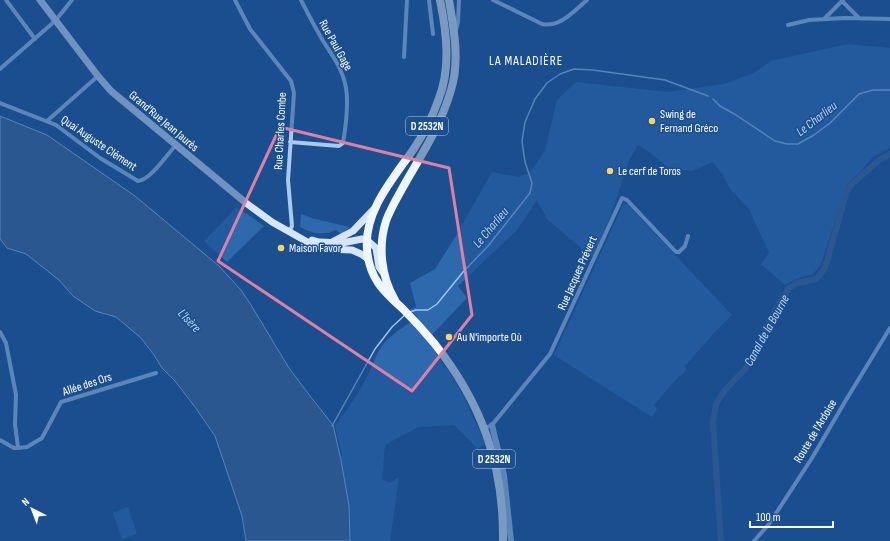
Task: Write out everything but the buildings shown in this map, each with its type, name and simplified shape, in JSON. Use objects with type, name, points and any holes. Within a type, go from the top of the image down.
[{"type":"main road","name":"Grand'Rue Jean Jaurès","points":[[40,0],[111,91],[175,146],[246,203],[272,222],[296,236]]},
{"type":"main road","name":"D 2532N","points":[[440,0],[447,48],[446,66],[439,100],[429,122],[414,148],[385,190],[376,206],[369,225],[367,240],[368,259],[380,286],[391,300],[403,310],[433,342],[456,374],[488,427],[499,483],[503,522],[503,541]]},
{"type":"main road","name":"D 2532N","points":[[385,276],[382,261],[382,240],[387,220],[437,127],[452,89],[455,34],[449,0]]},
{"type":"main road","points":[[329,243],[353,231],[376,206]]},
{"type":"main road","points":[[296,236],[319,242],[342,244],[362,239],[367,240]]},
{"type":"main road","points":[[296,236],[319,247],[356,251],[368,259]]},
{"type":"main road","name":"D 2532N","points":[[367,240],[376,248],[379,266],[385,276],[392,294],[403,310]]},
{"type":"street","points":[[6,0],[35,39]]},
{"type":"street","points":[[0,69],[55,21],[72,0]]},
{"type":"street","name":"Rue Charles Combe","points":[[235,0],[250,29],[291,81],[294,93],[288,180],[292,226],[290,232]]},
{"type":"street","name":"Rue Paul Gage","points":[[290,142],[339,146],[343,143],[346,123],[346,89],[343,75],[301,0]]},
{"type":"street","points":[[404,57],[407,0]]},
{"type":"street","points":[[429,0],[433,34]]},
{"type":"street","points":[[455,34],[458,22],[459,0]]},
{"type":"street","points":[[493,0],[542,24],[548,25],[561,22],[587,0]]},
{"type":"street","points":[[824,19],[842,0],[859,18]]},
{"type":"street","points":[[788,25],[809,20],[824,19],[890,19]]},
{"type":"street","points":[[47,121],[98,76]]},
{"type":"street","name":"Quai Auguste Clément","points":[[0,103],[56,125],[100,158],[138,181],[142,181],[149,176],[175,146]]},
{"type":"street","name":"Rue Jacques Prévert","points":[[488,427],[550,354],[622,198],[627,200],[676,252],[679,252],[685,246],[688,236]]},
{"type":"street","name":"Route de l'Ardoise","points":[[754,541],[769,524],[812,458],[890,328]]},
{"type":"street","points":[[0,332],[6,343],[16,395],[15,424],[18,448],[14,448],[0,440]]},
{"type":"street","name":"Allée des Ors","points":[[18,448],[27,447],[42,438],[61,402],[156,373]]},
{"type":"street","points":[[488,427],[504,475],[511,541]]},
{"type":"highlighted area","points":[[280,127],[449,168],[472,315],[412,391],[218,261]]},
{"type":"shaded area","points":[[847,44],[890,48],[890,148],[873,157],[847,184],[820,266],[812,275],[800,277],[785,285],[761,264],[769,253],[749,209],[731,190],[723,175],[713,162],[692,171],[669,168],[638,145],[629,160],[609,220],[593,258],[547,219],[537,200],[517,230],[458,286],[467,298],[428,339],[444,367],[446,367],[460,389],[485,443],[478,449],[454,425],[418,427],[385,445],[382,479],[390,483],[399,477],[390,541],[350,541],[349,506],[341,460],[342,454],[335,426],[362,386],[383,344],[397,331],[418,318],[410,309],[416,307],[410,283],[435,269],[492,172],[518,177],[530,173],[545,151],[557,100],[576,82],[667,92],[724,84],[754,73],[771,61]]},
{"type":"shaded area","points":[[627,204],[732,315],[685,366],[686,370],[654,405],[657,409],[652,417],[554,355],[623,205]]},
{"type":"shaded area","points":[[237,207],[264,226],[227,262],[204,241]]},
{"type":"shaded area","points":[[301,214],[315,219],[350,227],[341,234],[336,230],[322,234],[314,233],[300,227]]},
{"type":"shaded area","points":[[128,507],[137,534],[122,539],[113,513]]},
{"type":"water","name":"L'Isère","points":[[0,116],[47,135],[135,196],[219,266],[241,290],[289,368],[333,425],[349,506],[350,541],[246,541],[242,516],[215,436],[195,407],[175,381],[162,368],[141,338],[116,317],[95,311],[73,296],[59,280],[26,254],[7,248],[0,239]]},
{"type":"waterway","name":"Le Charlieu","points":[[410,312],[416,310],[428,310],[437,304],[463,272],[488,246],[530,193],[532,183],[525,162],[522,141],[525,122],[535,99],[547,83],[560,74],[574,69],[593,70],[665,80],[708,96]]},
{"type":"waterway","name":"Le Charlieu","points":[[713,99],[720,106],[775,141],[787,144],[798,144],[814,135],[830,123],[859,94],[873,90],[890,90]]},
{"type":"waterway","name":"Canal de la Bourne","points":[[721,541],[713,422],[716,404],[725,390],[745,369],[758,349],[773,314],[789,288],[797,283],[816,279],[823,271],[827,262],[845,197],[850,186],[879,160],[890,154]]},
{"type":"waterway","name":"Le Charlieu","points":[[332,426],[375,349],[392,327],[405,315]]},
{"type":"place","name":"Swing de Fernand Gréco","points":[[652,121]]},
{"type":"place","name":"Le cerf de Toros","points":[[610,171]]},
{"type":"place","name":"Maison Favor","points":[[281,248]]},
{"type":"place","name":"Au N'importe Où","points":[[449,337]]},
{"type":"district","name":"LA MALADIÈRE","points":[[526,60]]}]
